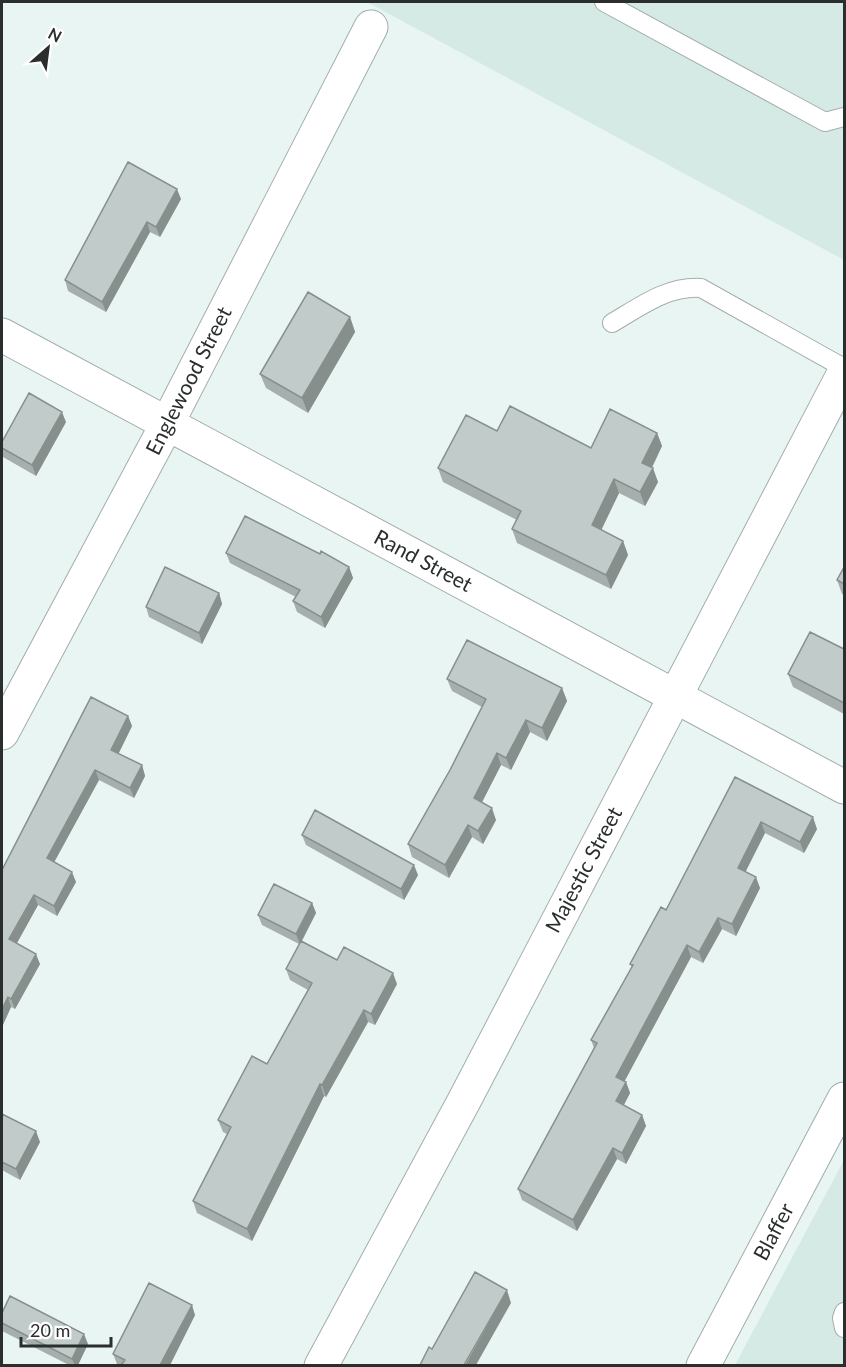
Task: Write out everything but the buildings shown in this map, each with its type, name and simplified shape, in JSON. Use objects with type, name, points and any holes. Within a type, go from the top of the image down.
[{"type":"street","name":"Englewood Street","points":[[2,733],[167,424],[371,27]]},
{"type":"street","name":"Rand Street","points":[[2,335],[844,787]]},
{"type":"street","name":"Majestic Street","points":[[321,1365],[844,374]]},
{"type":"street","name":"Blaffer","points":[[703,1365],[844,1099]]},
{"type":"lane","points":[[603,2],[825,122],[844,117]]},
{"type":"lane","points":[[612,323],[666,292],[683,287],[701,288],[844,368]]},
{"type":"lane","points":[[844,1312],[842,1318],[844,1328]]},
{"type":"shaded area","points":[[367,2],[844,2],[844,260]]},
{"type":"shaded area","points":[[844,1160],[844,1365],[735,1365]]}]
